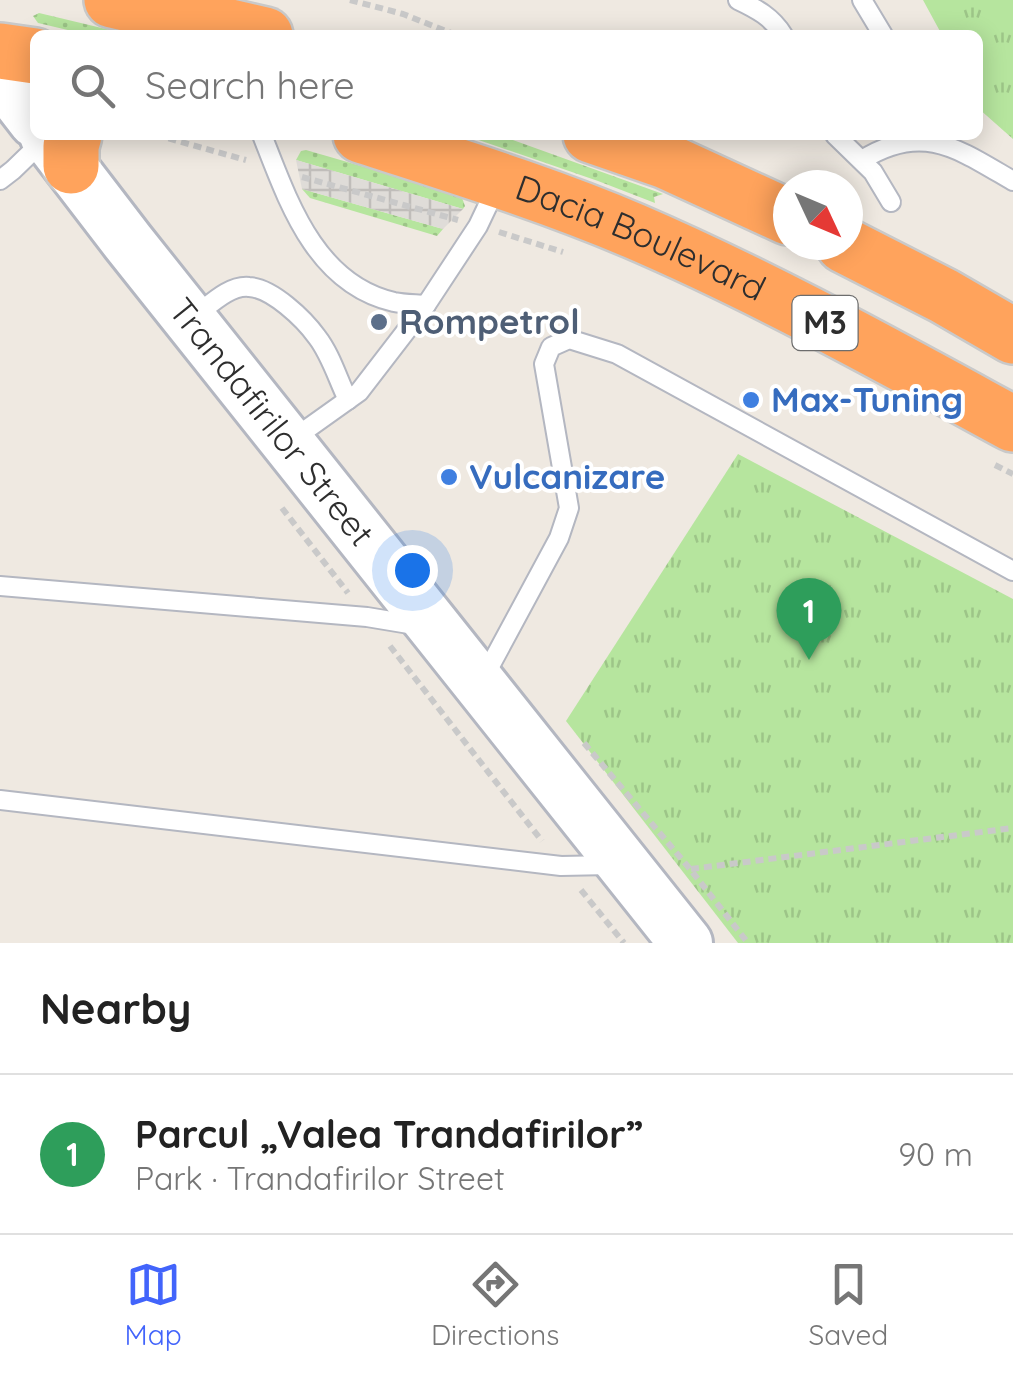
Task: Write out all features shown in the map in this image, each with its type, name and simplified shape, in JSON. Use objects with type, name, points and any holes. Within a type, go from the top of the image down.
[{"type":"highway","points":[[112,0],[243,30]]},
{"type":"highway","points":[[0,51],[30,55]]},
{"type":"highway","name":"Dacia Boulevard","points":[[371,140],[489,204],[632,230],[794,306],[1013,424]]},
{"type":"highway","points":[[607,140],[666,160],[773,210]]},
{"type":"highway","name":"M3","points":[[863,255],[1013,336]]},
{"type":"main road","points":[[0,76],[30,114]]},
{"type":"main road","name":"Trandafirilor Street","points":[[60,143],[190,319],[686,943]]},
{"type":"lane","points":[[862,0],[880,30]]},
{"type":"lane","points":[[745,2],[780,30]]},
{"type":"lane","points":[[264,140],[308,240],[335,270],[362,289],[392,302],[426,306]]},
{"type":"lane","points":[[840,140],[873,172],[891,202]]},
{"type":"lane","points":[[862,160],[886,140],[938,142],[1013,181]]},
{"type":"lane","points":[[0,180],[60,143]]},
{"type":"lane","points":[[288,442],[358,392],[426,306],[489,204]]},
{"type":"lane","points":[[190,319],[230,291],[248,286],[268,292],[316,336],[348,400]]},
{"type":"lane","points":[[480,684],[559,538],[569,508],[544,364],[551,347],[569,339],[617,354],[1013,571]]},
{"type":"lane","points":[[0,586],[367,617],[436,629]]},
{"type":"lane","points":[[0,800],[562,866],[624,865]]},
{"type":"path","points":[[350,0],[443,30]]},
{"type":"path","points":[[174,140],[276,169],[489,204],[570,254]]},
{"type":"path","points":[[271,493],[624,943]]},
{"type":"path","points":[[576,734],[748,943]]},
{"type":"path","points":[[690,869],[1013,828]]},
{"type":"green space","points":[[923,0],[1013,0],[1013,139],[983,112],[983,30],[939,30]]},
{"type":"green space","points":[[39,13],[110,30],[68,30],[38,23],[33,16]]},
{"type":"green space","points":[[479,140],[513,140],[663,194],[654,197],[655,203]]},
{"type":"green space","points":[[306,150],[461,195],[465,206],[463,209],[296,160]]},
{"type":"green space","points":[[302,189],[443,229],[437,236],[310,198]]},
{"type":"green space","points":[[738,454],[1013,599],[1013,943],[738,943],[566,721]]},
{"type":"shaded area","points":[[296,160],[463,209],[443,229],[302,189]]},
{"type":"place","name":"Rompetrol","points":[[379,322]]},
{"type":"place","name":"Max-Tuning","points":[[751,400]]},
{"type":"place","name":"Vulcanizare","points":[[449,477]]},
{"type":"place","name":"Parcul „Valea Trandafirilor”","points":[[809,660]]}]
